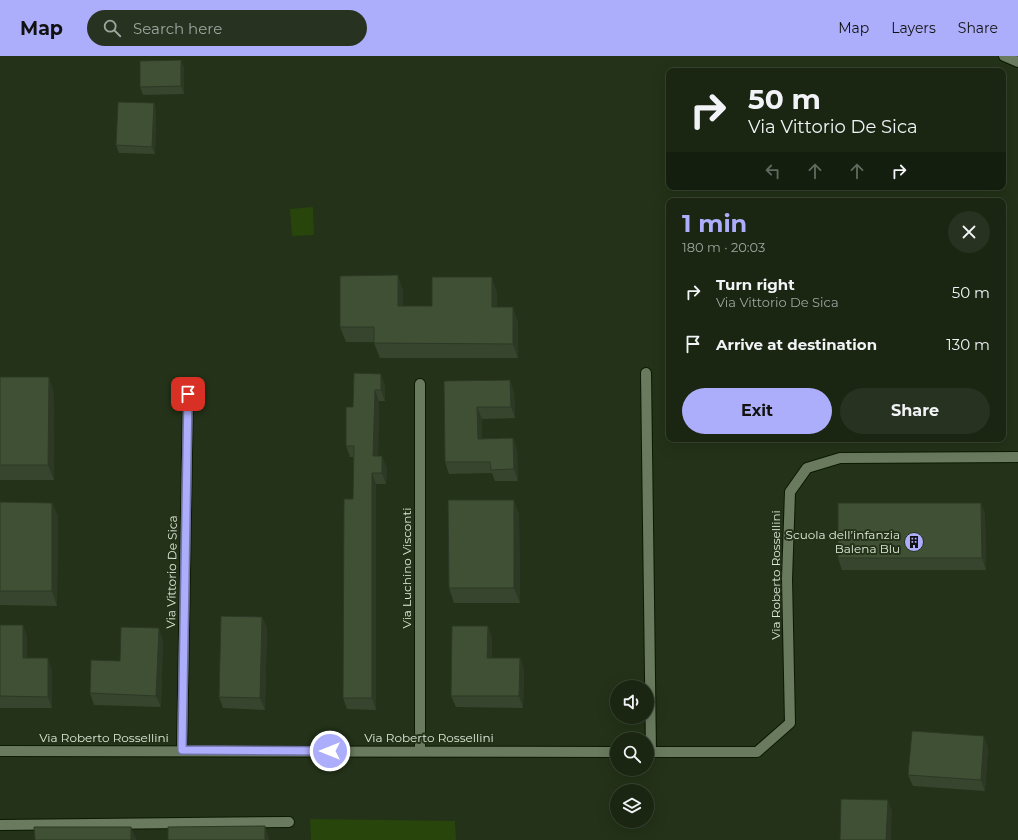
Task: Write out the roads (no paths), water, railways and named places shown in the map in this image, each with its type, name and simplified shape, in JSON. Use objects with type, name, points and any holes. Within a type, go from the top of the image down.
[{"type":"street","points":[[1004,56],[1018,62]]},
{"type":"street","points":[[646,373],[649,732]]},
{"type":"street","name":"Via Luchino Visconti","points":[[420,384],[420,751]]},
{"type":"street","name":"Via Vittorio De Sica","points":[[182,750],[188,394]]},
{"type":"street","name":"Via Roberto Rossellini","points":[[654,752],[756,752],[790,722],[787,579],[790,492],[807,468],[840,458],[1018,457]]},
{"type":"street","name":"Via Roberto Rossellini","points":[[0,751],[182,750],[610,752]]},
{"type":"street","points":[[0,825],[289,822]]},
{"type":"place","name":"Scuola dell’infanzia Balena Blu","points":[[914,542]]}]
